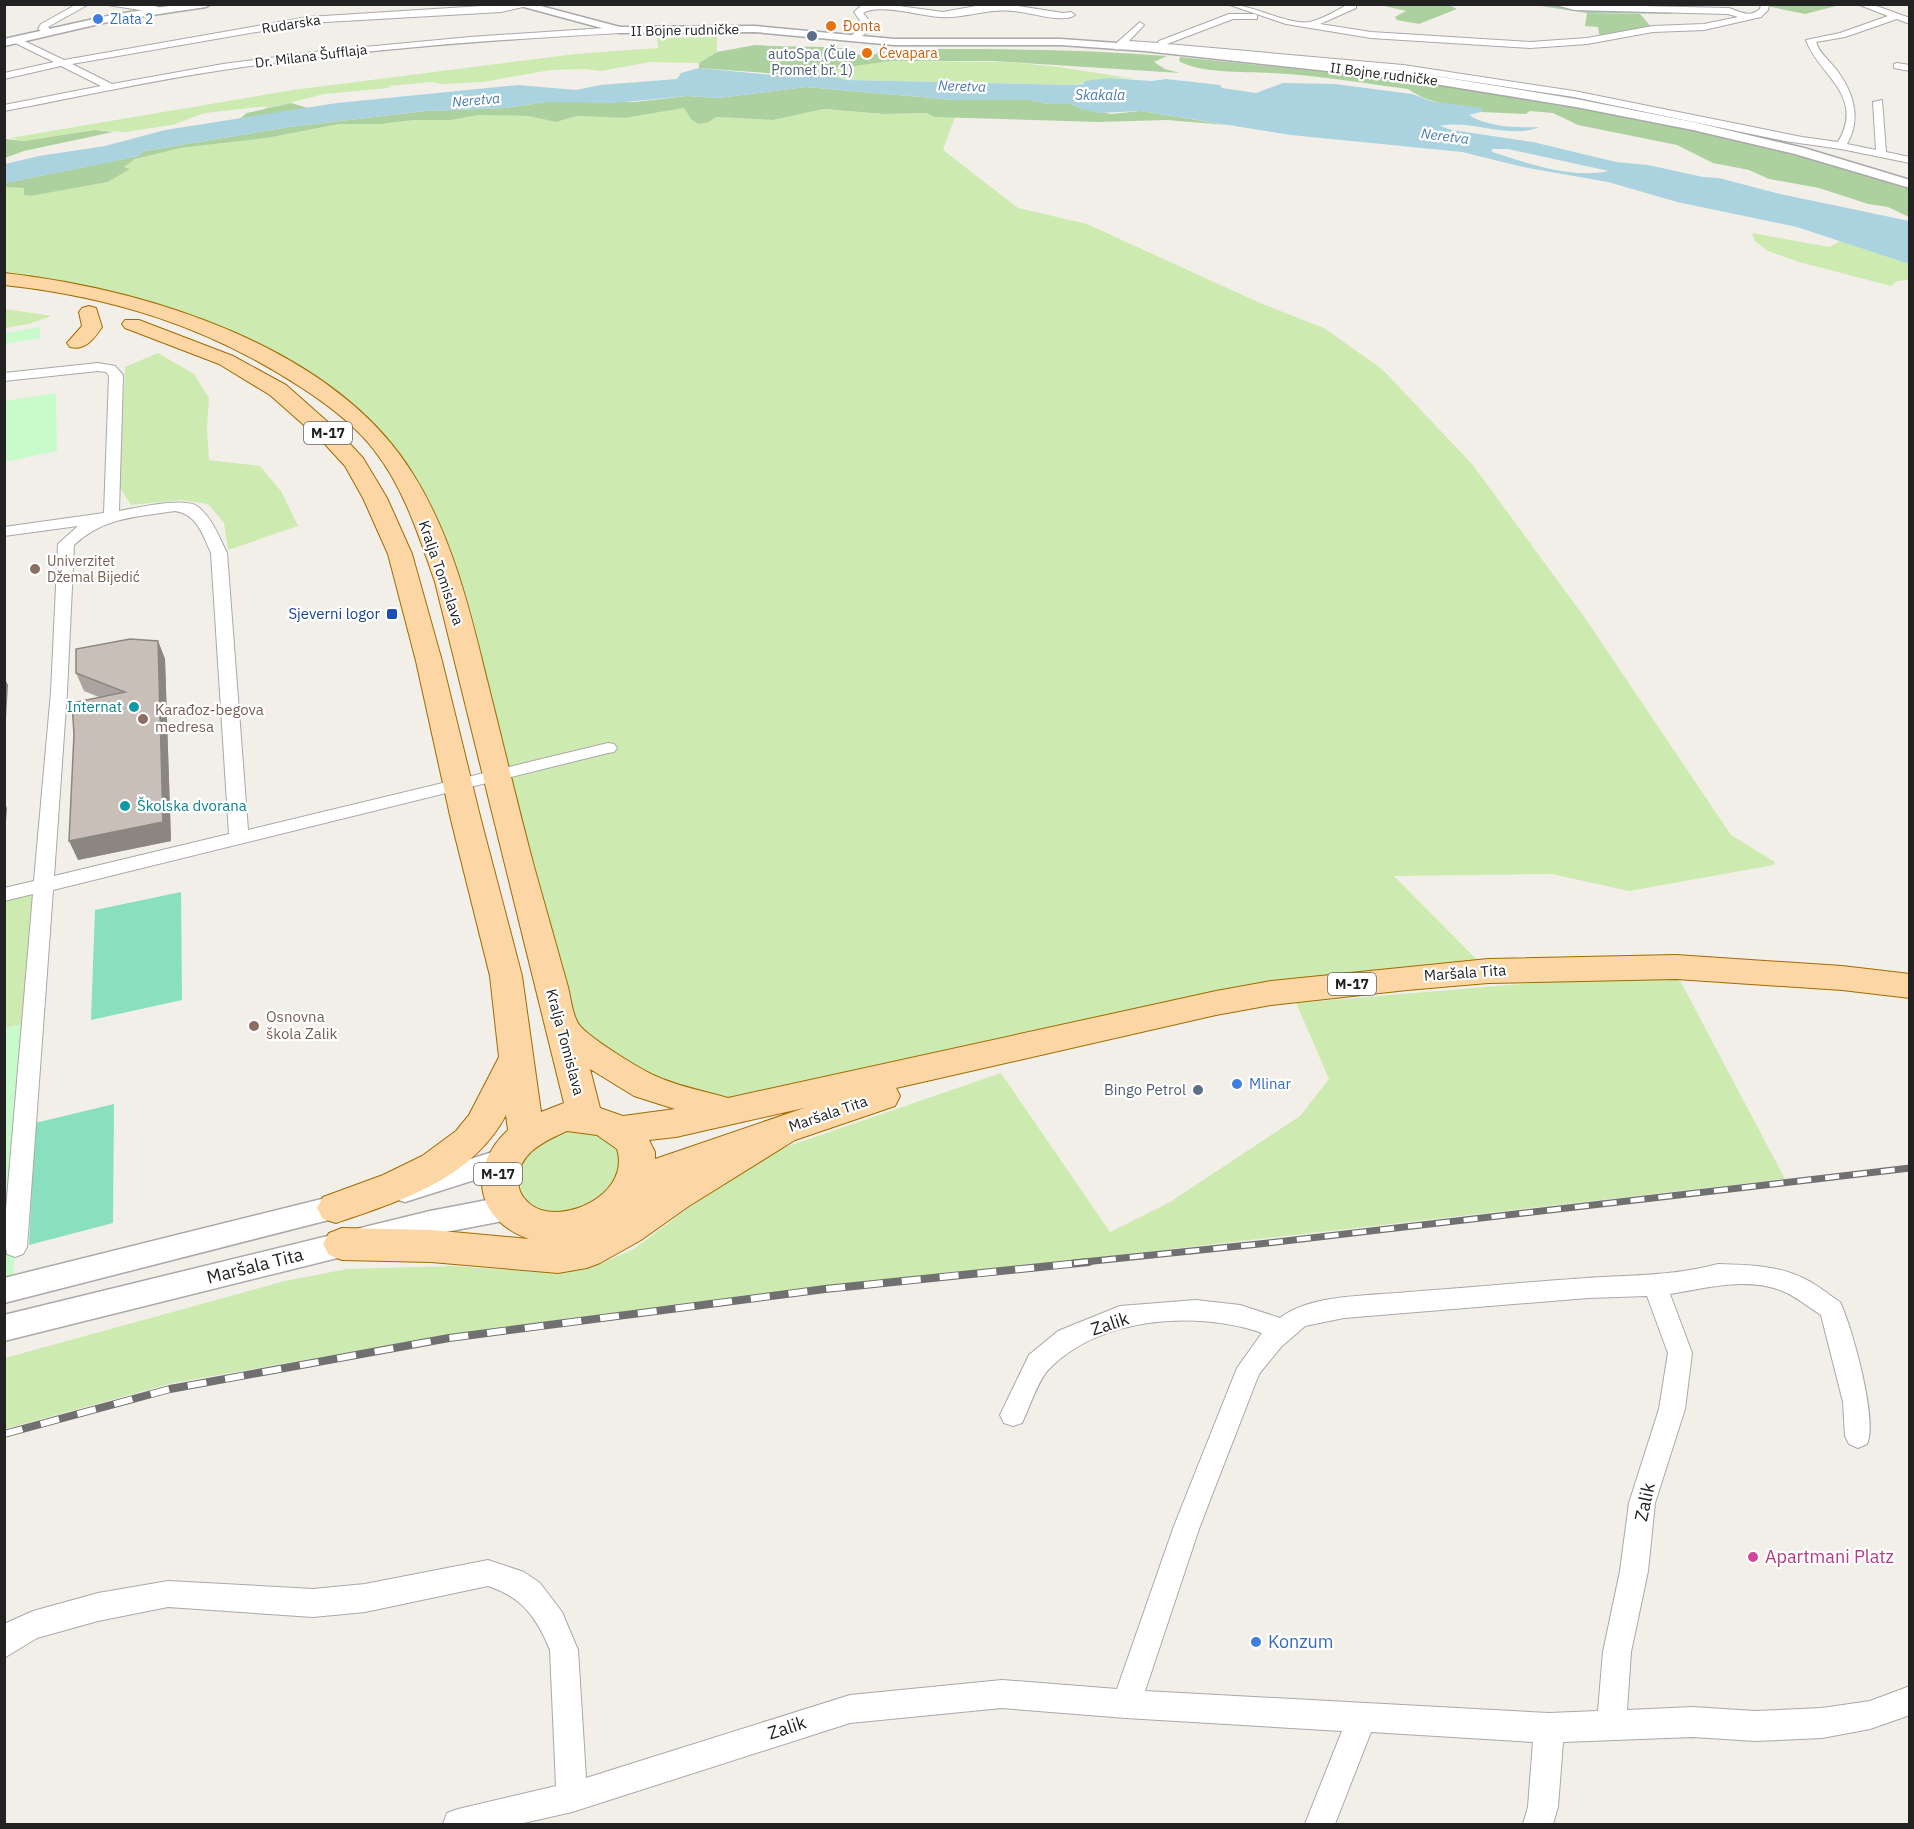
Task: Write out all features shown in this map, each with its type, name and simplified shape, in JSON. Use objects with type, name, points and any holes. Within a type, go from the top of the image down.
[{"type":"main road","name":"Kralja Tomislava","points":[[4,279],[82,290],[180,318],[231,339],[284,367],[331,399],[384,447],[418,505],[433,542],[473,673],[585,1116]]},
{"type":"main road","points":[[4,297],[43,303]]},
{"type":"main road","name":"M-17","points":[[77,343],[92,327],[81,310],[144,327],[226,360],[278,390],[330,436],[355,463],[375,498],[400,554],[429,661],[506,976],[526,1133]]},
{"type":"main road","name":"Maršala Tita","points":[[621,1130],[676,1123],[1271,993],[1488,970],[1676,967],[1842,978],[1910,986]]},
{"type":"main road","points":[[564,1032],[587,1050],[646,1087],[728,1112]]},
{"type":"main road","name":"Maršala Tita","points":[[632,1185],[686,1162],[1025,1047]]},
{"type":"main road","points":[[336,1208],[421,1174],[460,1150],[481,1125],[517,1054]]},
{"type":"main road","name":"M-17","points":[[621,1130],[604,1121],[585,1116],[544,1123],[526,1133],[512,1145],[502,1160],[497,1177],[499,1194],[507,1208],[522,1219],[540,1226],[562,1227],[584,1223],[612,1207],[620,1201],[632,1185]]},
{"type":"main road","points":[[621,1130],[631,1141],[636,1155],[636,1170],[632,1185]]},
{"type":"main road","points":[[342,1244],[431,1246],[558,1257],[587,1252],[628,1229],[676,1195],[783,1130]]},
{"type":"street","points":[[48,32],[43,29],[44,26],[85,4]]},
{"type":"street","points":[[105,4],[160,10]]},
{"type":"street","points":[[10,41],[194,4]]},
{"type":"street","points":[[179,7],[206,4]]},
{"type":"street","name":"II Bojne rudničke","points":[[1231,4],[1286,21]]},
{"type":"street","points":[[1556,4],[1574,7],[1729,11],[1751,18]]},
{"type":"street","points":[[1861,4],[1910,21]]},
{"type":"street","name":"II Bojne rudničke","points":[[520,5],[620,30],[755,29],[926,43],[1061,42],[1403,68],[1566,93],[1799,151],[1909,183]]},
{"type":"street","name":"Rudarska","points":[[4,76],[63,63],[308,20],[501,9],[520,5]]},
{"type":"street","points":[[987,19],[1002,9],[1016,6]]},
{"type":"street","points":[[855,37],[869,27],[868,22],[858,12],[862,7],[883,7],[943,15],[988,7],[1016,6],[1062,16],[1071,15]]},
{"type":"street","points":[[1312,24],[1353,6]]},
{"type":"street","name":"II Bojne rudničke","points":[[1150,47],[1232,16],[1312,24],[1348,32],[1421,40],[1471,40],[1530,45],[1593,40],[1653,29],[1704,27],[1751,18],[1767,9]]},
{"type":"street","points":[[1840,146],[1849,135],[1852,116],[1845,93],[1836,75],[1816,57],[1811,40],[1842,35],[1895,17]]},
{"type":"street","points":[[1876,24],[1898,30]]},
{"type":"street","points":[[1119,45],[1140,25]]},
{"type":"street","name":"Dr. Milana Šufflaja","points":[[4,108],[222,67],[374,48],[620,30]]},
{"type":"street","points":[[10,41],[63,63],[111,87]]},
{"type":"street","name":"II Bojne rudničke","points":[[1150,47],[1410,76],[1622,108],[1639,107],[1798,139]]},
{"type":"street","points":[[1897,66],[1910,68]]},
{"type":"street","points":[[1878,102],[1881,154]]},
{"type":"street","name":"II Bojne rudničke","points":[[1693,126],[1704,125],[1798,139]]},
{"type":"street","points":[[1798,139],[1910,160]]},
{"type":"street","points":[[4,379],[98,367],[110,369],[116,375],[111,515]]},
{"type":"street","points":[[4,532],[175,507],[191,509],[207,526],[219,553],[239,838]]},
{"type":"street","points":[[15,1247],[59,692],[66,544],[81,530],[111,515]]},
{"type":"street","points":[[4,895],[608,748]]},
{"type":"street","points":[[4,1292],[423,1187],[502,1160]]},
{"type":"street","name":"Maršala Tita","points":[[4,1328],[430,1223],[507,1208]]},
{"type":"street","points":[[1126,1704],[1187,1526],[1249,1368],[1272,1339],[1299,1317],[1344,1308],[1587,1288],[1655,1286],[1718,1274],[1761,1276],[1795,1286],[1831,1309],[1856,1402],[1858,1436]]},
{"type":"street","name":"Zalik","points":[[1612,1724],[1617,1653],[1634,1571],[1642,1503],[1672,1409],[1680,1353],[1655,1286]]},
{"type":"street","name":"Zalik","points":[[1013,1415],[1038,1364],[1067,1339],[1120,1317],[1196,1310],[1240,1315],[1283,1330]]},
{"type":"street","points":[[4,1644],[13,1635],[33,1625],[98,1607],[168,1594],[313,1603],[365,1598],[488,1573],[514,1581],[530,1593],[552,1622],[564,1650],[572,1797]]},
{"type":"street","name":"Zalik","points":[[458,1824],[572,1797],[850,1709],[1002,1694],[1126,1704],[1549,1728],[1693,1722],[1755,1726],[1822,1723],[1870,1715],[1910,1700]]},
{"type":"street","points":[[1320,1824],[1362,1717]]},
{"type":"street","points":[[1538,1824],[1543,1807],[1549,1728]]},
{"type":"green space","points":[[1839,4],[1840,5],[1805,14],[1769,5]]},
{"type":"green space","points":[[1380,5],[1449,5],[1457,9],[1419,24],[1397,20],[1395,17],[1406,11]]},
{"type":"green space","points":[[1534,5],[1666,5],[1672,14],[1587,13]]},
{"type":"green space","points":[[1587,13],[1640,14],[1653,29],[1600,39],[1598,27],[1585,26]]},
{"type":"green space","points":[[717,37],[717,52],[699,63],[650,62],[601,71],[551,70],[483,82],[442,84],[432,82],[388,86],[389,88],[324,94],[262,110],[268,106],[205,113],[172,125],[125,132],[95,130],[24,141],[10,138],[293,90],[575,54],[658,48],[657,38]]},
{"type":"green space","points":[[755,45],[840,48],[863,55],[876,54],[880,49],[1131,53],[1167,56],[1154,62],[1165,69],[1180,73],[993,61],[891,61],[847,67],[814,67],[810,69],[816,74],[806,76],[699,68],[699,63],[717,52]]},
{"type":"green space","points":[[1180,57],[1473,87],[1693,126],[1909,184],[1909,217],[1888,207],[1868,204],[1819,188],[1769,179],[1749,170],[1713,163],[1677,145],[1578,125],[1553,113],[1481,112],[1482,108],[1443,104],[1424,98],[1408,89],[1303,75],[1201,69],[1179,61]]},
{"type":"green space","points":[[891,61],[1009,62],[1135,79],[1108,78],[1073,85],[847,80],[816,74],[809,69]]},
{"type":"green space","points":[[806,87],[955,100],[1030,100],[1049,104],[1072,104],[1079,108],[1111,114],[1141,111],[1227,125],[1167,120],[1098,122],[934,117],[927,113],[884,114],[824,109],[773,120],[716,117],[709,122],[698,124],[691,119],[684,108],[625,118],[577,116],[556,122],[528,116],[479,115],[451,120],[339,124],[267,138],[181,148],[135,159],[124,167],[130,169],[108,182],[31,196],[24,195],[24,188],[5,187],[5,183],[138,156],[144,151],[289,127],[425,111],[505,108],[546,102],[635,102],[687,96],[719,98]]},
{"type":"green space","points":[[291,103],[308,108],[238,120],[247,113]]},
{"type":"green space","points":[[684,108],[691,119],[709,122],[716,117],[773,120],[824,109],[884,114],[927,113],[934,117],[955,117],[943,150],[1018,208],[1087,224],[1262,304],[1324,328],[1382,369],[1472,464],[1585,618],[1731,835],[1775,862],[1774,865],[1629,891],[1552,874],[1394,876],[1488,971],[1271,993],[728,1112],[564,1032],[485,728],[398,470],[331,399],[180,318],[5,279],[5,187],[25,188],[31,196],[108,182],[129,169],[124,167],[135,159],[181,148],[267,138],[339,124],[451,120],[480,115],[528,116],[556,122],[577,116],[625,118]]},
{"type":"green space","points":[[95,130],[113,132],[24,151],[5,158],[5,139],[24,141]]},
{"type":"green space","points":[[1752,233],[1830,247],[1840,241],[1909,264],[1909,280],[1897,281],[1891,286],[1799,262],[1768,251],[1755,241]]},
{"type":"green space","points":[[5,309],[52,316],[28,324],[5,328]]},
{"type":"green space","points":[[40,327],[40,338],[5,344],[5,333]]},
{"type":"green space","points":[[158,353],[194,374],[209,398],[207,428],[209,460],[260,466],[281,491],[298,526],[228,550],[224,523],[208,504],[181,500],[131,505],[119,486],[125,367]]},
{"type":"green space","points":[[56,393],[57,451],[5,462],[5,401]]},
{"type":"green space","points":[[43,885],[32,1022],[5,1028],[4,895]]},
{"type":"green space","points":[[181,892],[182,1000],[91,1020],[95,910]]},
{"type":"green space","points":[[1675,971],[1785,1179],[584,1316],[373,1348],[173,1383],[5,1429],[5,1358],[285,1281],[347,1269],[453,1266],[555,1273],[588,1269],[634,1249],[736,1172],[780,1149],[1001,1073],[1110,1232],[1170,1202],[1300,1116],[1329,1079],[1296,1003]]},
{"type":"green space","points":[[32,1022],[12,1290],[5,1291],[5,1028]]},
{"type":"green space","points":[[114,1104],[113,1223],[29,1245],[35,1123]]},
{"type":"green space","points":[[543,1127],[620,1135],[619,1196],[541,1222],[503,1170]]},
{"type":"water","points":[[699,68],[793,77],[823,74],[847,80],[1073,85],[1108,78],[1152,81],[1166,79],[1220,85],[1222,88],[1256,93],[1283,83],[1335,84],[1412,94],[1434,102],[1483,108],[1481,112],[1469,115],[1485,122],[1513,127],[1539,127],[1503,131],[1465,125],[1440,126],[1452,130],[1533,142],[1616,162],[1648,165],[1703,177],[1719,178],[1776,193],[1909,221],[1909,264],[1797,227],[1677,202],[1608,182],[1523,167],[1462,152],[1291,135],[1141,111],[1097,113],[1072,104],[1049,104],[1030,100],[955,100],[806,87],[719,98],[687,96],[615,103],[546,102],[505,108],[425,111],[289,127],[144,151],[138,156],[125,159],[5,183],[5,164],[39,156],[105,146],[165,130],[337,103],[518,85],[576,90],[600,85],[677,79],[681,73]],"holes":[[[1492,149],[1508,149],[1609,171],[1579,173],[1549,169],[1492,152]]]},
{"type":"building","points":[[130,639],[158,641],[163,822],[69,841],[74,734],[72,703],[125,692],[76,673],[76,649]]},
{"type":"railway","points":[[1074,1263],[1259,1244],[1910,1168]]},
{"type":"railway","points":[[4,1434],[170,1389],[449,1338],[825,1289],[1089,1262]]},
{"type":"place","name":"Zlata 2","points":[[98,19]]},
{"type":"place","name":"Đonta","points":[[831,26]]},
{"type":"place","name":"autoSpa (Čule Promet br. 1)","points":[[812,36]]},
{"type":"place","name":"Ćevapara","points":[[867,53]]},
{"type":"place","name":"Univerzitet Džemal Bijedić","points":[[35,569]]},
{"type":"place","name":"Sjeverni logor","points":[[392,614]]},
{"type":"place","name":"Internat","points":[[134,707]]},
{"type":"place","name":"Karađoz-begova medresa","points":[[143,719]]},
{"type":"place","name":"Školska dvorana","points":[[125,806]]},
{"type":"place","name":"Osnovna škola Zalik","points":[[254,1026]]},
{"type":"place","name":"Mlinar","points":[[1237,1084]]},
{"type":"place","name":"Bingo Petrol","points":[[1198,1090]]},
{"type":"place","name":"Apartmani Platz","points":[[1753,1557]]},
{"type":"place","name":"Konzum","points":[[1256,1642]]},
{"type":"water label","name":"Neretva","points":[[962,86]]},
{"type":"water label","name":"Skakala","points":[[1100,95]]},
{"type":"water label","name":"Neretva","points":[[476,100]]},
{"type":"water label","name":"Neretva","points":[[1445,136]]}]
